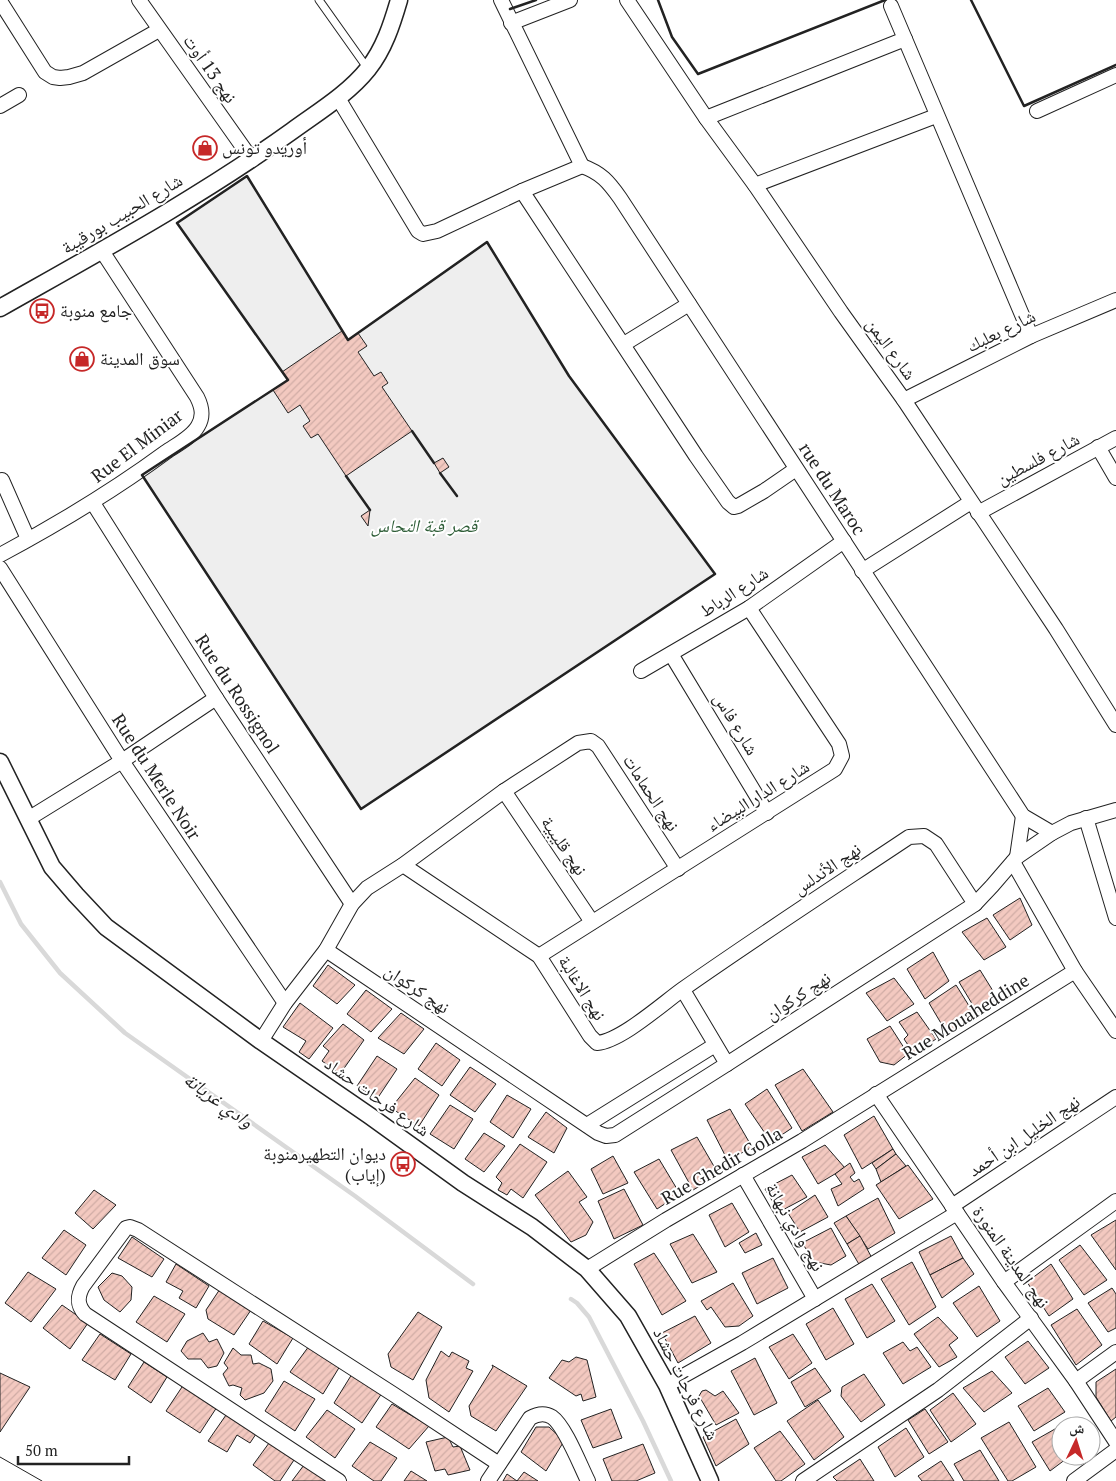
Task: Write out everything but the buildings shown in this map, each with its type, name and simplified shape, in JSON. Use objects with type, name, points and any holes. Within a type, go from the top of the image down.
[{"type":"street","name":"نهج 13 أوت","points":[[139,0],[252,160]]},
{"type":"street","name":"شارع الحبيب بورقيبة","points":[[0,308],[102,251],[252,160],[338,98],[368,69],[385,41],[399,0]]},
{"type":"street","points":[[338,98],[418,231],[423,234],[437,232],[522,191],[582,166],[500,0]]},
{"type":"street","points":[[511,22],[570,0]]},
{"type":"street","name":"شارع اليمن","points":[[627,0],[706,118],[755,185],[841,312],[904,400],[1056,630],[1116,725]]},
{"type":"street","points":[[0,1],[45,72],[52,77],[69,77],[83,73],[159,30]]},
{"type":"street","points":[[891,6],[936,116],[1031,336]]},
{"type":"street","points":[[706,118],[905,39]]},
{"type":"street","points":[[1036,111],[1116,75]]},
{"type":"street","points":[[0,106],[20,95]]},
{"type":"street","points":[[755,185],[936,116]]},
{"type":"street","name":"rue du Maroc","points":[[582,166],[599,173],[612,187],[1023,816],[1052,833]]},
{"type":"street","points":[[522,191],[696,456],[734,507],[764,491],[796,469]]},
{"type":"street","name":"Rue El Miniar","points":[[0,555],[93,503],[194,431],[201,418],[202,411],[197,397],[102,251]]},
{"type":"street","name":"شارع بعلبك","points":[[904,400],[1031,336],[1116,300]]},
{"type":"street","points":[[624,344],[689,304]]},
{"type":"street","name":"شارع فلسطين","points":[[862,570],[974,507],[1116,438]]},
{"type":"street","points":[[1098,447],[1116,478]]},
{"type":"street","points":[[2,480],[28,539]]},
{"type":"street","name":"Rue du Rossignol","points":[[93,503],[216,698],[352,904]]},
{"type":"street","name":"شارع الرباط","points":[[641,671],[749,608],[844,541]]},
{"type":"street","name":"Rue du Merle Noir","points":[[0,568],[122,761],[285,1003]]},
{"type":"street","name":"شارع الدار البيضاء","points":[[540,956],[835,769],[842,756],[839,744],[749,608]]},
{"type":"street","name":"شارع فاس","points":[[672,654],[767,813]]},
{"type":"street","points":[[28,819],[122,761],[216,698]]},
{"type":"street","name":"نهج الحمامات","points":[[504,791],[578,743],[590,741],[598,746],[678,869]]},
{"type":"street","name":"شارع فرحات حشاد","points":[[0,762],[52,867],[106,927],[261,1041],[463,1183],[532,1228],[587,1269],[628,1316],[667,1385],[710,1481]]},
{"type":"street","points":[[261,1041],[285,1003],[326,950],[352,904],[367,888],[403,865],[504,791]]},
{"type":"street","name":"نهج قليبية","points":[[504,791],[592,922]]},
{"type":"street","points":[[1015,860],[1052,833],[1071,823],[1116,810]]},
{"type":"street","points":[[1023,816],[1015,860],[1075,971],[1116,1031]]},
{"type":"street","points":[[1086,818],[1116,918]]},
{"type":"street","name":"نهج الأندلس","points":[[682,990],[909,837],[924,836],[936,844],[975,904]]},
{"type":"street","name":"نهج كركوان","points":[[326,950],[587,1125],[606,1136],[615,1135],[975,904],[1015,860]]},
{"type":"street","name":"نهج الاغالبة","points":[[403,865],[540,956],[590,1036],[597,1042],[606,1042],[682,990]]},
{"type":"street","name":"Rue Mouaheddine","points":[[876,1094],[1075,971]]},
{"type":"street","points":[[682,990],[727,1064]]},
{"type":"street","points":[[587,1125],[715,1045]]},
{"type":"street","name":"Rue Ghedir Golla","points":[[587,1269],[743,1174],[802,1141],[876,1094]]},
{"type":"street","name":"نهج المدينة المنورة","points":[[876,1094],[1004,1282],[1076,1381],[1116,1442]]},
{"type":"street","name":"نهج الخليل ابن أحمد","points":[[667,1385],[815,1299],[954,1210],[1116,1097]]},
{"type":"street","name":"نهج وادي نبهانة","points":[[743,1174],[815,1299]]},
{"type":"street","points":[[1004,1282],[1116,1201]]},
{"type":"street","points":[[339,1481],[85,1314],[80,1308],[78,1297],[83,1286],[126,1228],[138,1230],[499,1464]]},
{"type":"street","points":[[803,1481],[938,1390],[1031,1318]]},
{"type":"street","points":[[1076,1381],[1116,1352]]},
{"type":"street","points":[[488,1481],[530,1418],[537,1414],[544,1414],[552,1417],[564,1431],[588,1481]]},
{"type":"street","points":[[1074,1481],[1116,1450]]},
{"type":"lane","points":[[319,0],[368,69]]},
{"type":"green space","name":"قصر قبة النحاس","points":[[247,176],[348,340],[487,242],[569,376],[715,574],[361,809],[142,475],[288,380],[177,223]]},
{"type":"waterway","name":"وادي غريانة","points":[[0,882],[21,924],[60,973],[125,1033],[355,1196],[473,1284]]},
{"type":"waterway","points":[[571,1299],[589,1317],[643,1421],[671,1481]]},
{"type":"tram line","points":[[0,1457],[42,1481]]},
{"type":"wall","points":[[510,9],[536,0]]},
{"type":"wall","points":[[658,0],[672,37],[698,74],[885,0]]},
{"type":"wall","points":[[971,0],[1024,106],[1116,65]]},
{"type":"wall","points":[[247,176],[348,340],[487,242],[569,376],[715,574],[361,809],[142,475],[288,380],[177,223],[247,176]]},
{"type":"wall","points":[[412,431],[434,463]]},
{"type":"wall","points":[[440,473],[457,496]]},
{"type":"wall","points":[[346,476],[370,510]]},
{"type":"place","name":"أوريدو تونس","points":[[205,148]]},
{"type":"place","name":"جامع منوبة","points":[[42,311]]},
{"type":"place","name":"سوق المدينة","points":[[82,359]]},
{"type":"place","name":"ديوان التطهيرمنوبة (إياب)","points":[[403,1164]]}]
